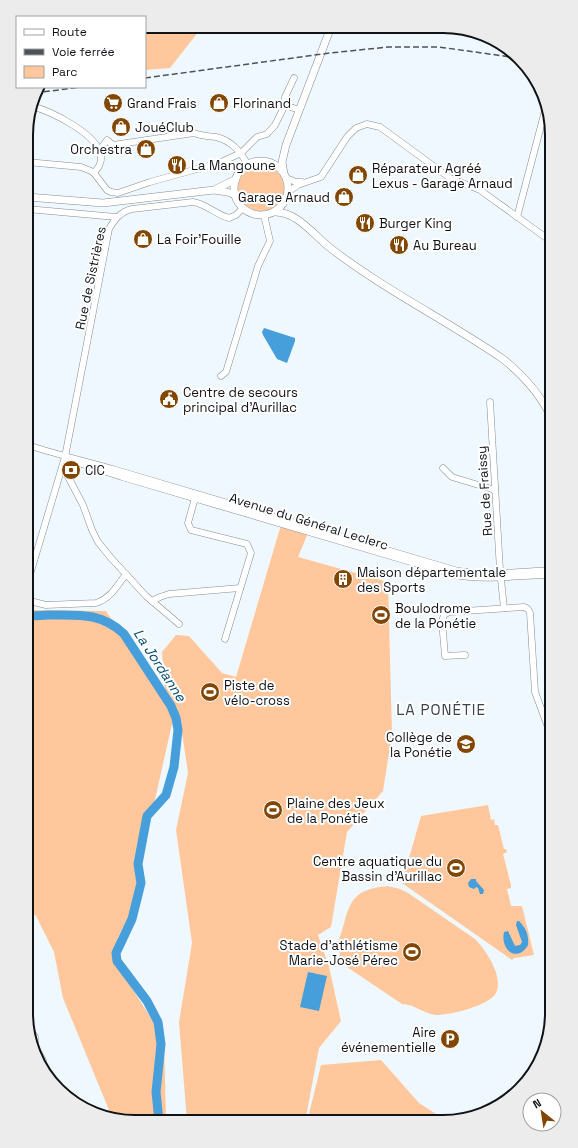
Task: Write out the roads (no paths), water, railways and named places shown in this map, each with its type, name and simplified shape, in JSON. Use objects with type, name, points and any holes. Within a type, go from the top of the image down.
[{"type":"main road","points":[[294,217],[290,210],[282,162],[286,145],[329,33]]},
{"type":"main road","points":[[33,197],[103,203],[214,190],[236,179],[248,165],[268,162],[278,157],[286,145]]},
{"type":"main road","points":[[268,162],[277,167],[285,176]]},
{"type":"main road","points":[[236,179],[236,195],[243,208],[257,214],[264,215],[274,212],[285,212],[294,217],[325,244],[352,264],[503,359],[516,370],[534,390],[545,406]]},
{"type":"main road","points":[[214,190],[236,195]]},
{"type":"main road","points":[[274,212],[281,206],[287,195]]},
{"type":"street","points":[[33,163],[81,167],[91,170],[107,190],[118,193],[219,163],[241,153],[257,137],[267,134],[275,125],[285,105],[285,97],[294,78]]},
{"type":"street","points":[[285,105],[299,110]]},
{"type":"street","points":[[37,108],[72,124],[91,139],[100,150],[102,158],[100,165],[94,173]]},
{"type":"street","points":[[517,216],[543,117]]},
{"type":"street","points":[[287,195],[298,185],[321,177],[347,137],[356,128],[367,124],[380,127],[450,178],[480,190],[545,237]]},
{"type":"street","points":[[100,150],[107,140],[113,145],[190,133],[201,136],[216,137],[224,140],[241,153],[248,165]]},
{"type":"street","points":[[285,176],[296,182],[312,181]]},
{"type":"street","name":"Rue de Sistrières","points":[[33,565],[66,457],[109,229],[116,217],[126,210],[193,202],[206,206],[227,218],[232,218],[243,208]]},
{"type":"street","points":[[33,210],[116,217]]},
{"type":"street","points":[[221,376],[226,372],[258,266],[270,241],[264,215]]},
{"type":"street","name":"Rue de Fraissy","points":[[490,402],[504,608]]},
{"type":"street","name":"Avenue du Général Leclerc","points":[[33,447],[458,571],[501,575],[545,575]]},
{"type":"street","name":"Avenue du Général Leclerc","points":[[66,457],[74,462],[443,572],[469,578],[545,571]]},
{"type":"street","points":[[63,467],[83,505],[98,542],[152,602],[179,624]]},
{"type":"street","points":[[443,468],[452,477],[495,490]]},
{"type":"street","points":[[196,498],[188,523],[191,530],[247,544],[251,553],[225,638]]},
{"type":"street","points":[[33,602],[46,605],[96,603],[111,595],[126,574]]},
{"type":"street","points":[[152,602],[169,594],[240,588]]},
{"type":"street","points":[[464,655],[445,656],[442,620],[444,615],[449,612],[504,608],[524,607],[528,609],[530,613],[535,692],[545,719]]},
{"type":"water","points":[[264,328],[295,338],[287,363],[277,359],[263,335],[262,332]]},
{"type":"water","points":[[471,879],[476,879],[484,890],[483,894],[480,894],[478,888],[476,887],[474,889],[469,887],[468,883]]},
{"type":"water","points":[[517,921],[519,921],[525,929],[528,938],[528,945],[524,950],[515,954],[507,949],[503,939],[504,932],[508,931],[515,946],[520,945],[522,942],[516,925]]},
{"type":"water","points":[[308,972],[327,976],[319,1011],[300,1007]]},
{"type":"waterway","name":"La Jordanne","points":[[33,616],[89,616],[98,618],[115,627],[124,634],[171,706],[176,718],[178,730],[174,767],[166,795],[147,816],[138,864],[141,883],[132,919],[116,953],[117,961],[147,1001],[158,1022],[161,1044],[156,1092],[158,1115]]},
{"type":"railway","points":[[146,78],[330,53],[388,47],[439,47],[508,57]]},
{"type":"railway","points":[[43,92],[73,88]]},
{"type":"place","name":"Grand Frais","points":[[113,103]]},
{"type":"place","name":"Florinand","points":[[219,103]]},
{"type":"place","name":"JouéClub","points":[[121,127]]},
{"type":"place","name":"Orchestra","points":[[146,149]]},
{"type":"place","name":"La Mangoune","points":[[177,165]]},
{"type":"place","name":"Réparateur Agréé Lexus - Garage Arnaud","points":[[358,175]]},
{"type":"place","name":"Garage Arnaud","points":[[344,197]]},
{"type":"place","name":"Burger King","points":[[365,223]]},
{"type":"place","name":"La Foir'Fouille","points":[[143,239]]},
{"type":"place","name":"Au Bureau","points":[[399,245]]},
{"type":"place","name":"Centre de secours principal d'Aurillac","points":[[169,399]]},
{"type":"place","name":"CIC","points":[[71,470]]},
{"type":"place","name":"Maison départementale des Sports","points":[[343,579]]},
{"type":"place","name":"Boulodrome de la Ponétie","points":[[381,615]]},
{"type":"place","name":"Piste de vélo-cross","points":[[210,692]]},
{"type":"place","name":"Collège de la Ponétie","points":[[466,744]]},
{"type":"place","name":"Plaine des Jeux de la Ponétie","points":[[273,810]]},
{"type":"place","name":"Centre aquatique du Bassin d'Aurillac","points":[[456,868]]},
{"type":"place","name":"Stade d'athlétisme Marie-José Pérec","points":[[412,952]]},
{"type":"place","name":"Aire événementielle","points":[[450,1039]]},
{"type":"district","name":"LA PONÉTIE","points":[[441,710]]}]
